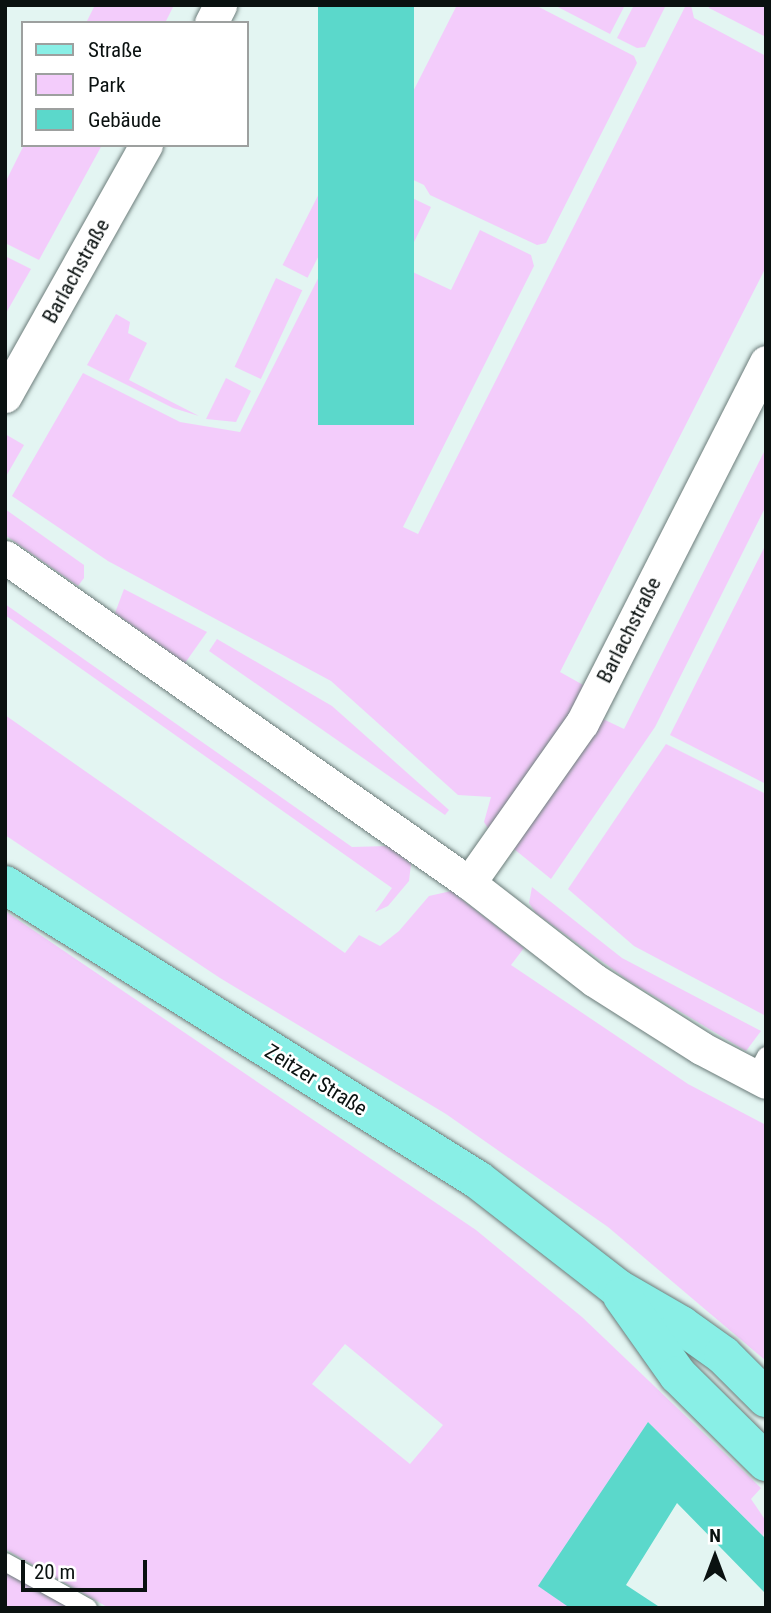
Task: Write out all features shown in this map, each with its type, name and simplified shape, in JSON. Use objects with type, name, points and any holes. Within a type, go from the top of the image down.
[{"type":"main road","name":"Zeitzer Straße","points":[[5,885],[478,1180],[617,1288],[681,1325],[723,1355],[766,1398]]},
{"type":"main road","name":"Zeitzer Straße","points":[[617,1288],[677,1375],[766,1462]]},
{"type":"street","points":[[212,21],[220,5]]},
{"type":"street","name":"Barlachstraße","points":[[5,396],[145,147]]},
{"type":"street","name":"Barlachstraße","points":[[469,883],[582,723],[766,362]]},
{"type":"street","points":[[5,557],[469,883],[594,979],[762,1072]]},
{"type":"lane","points":[[5,1562],[88,1608]]},
{"type":"green space","points":[[95,5],[174,5],[166,21],[87,21]]},
{"type":"green space","points":[[457,5],[535,5],[634,56],[637,63],[546,243],[537,245],[430,195],[424,185],[392,170],[385,185],[431,207],[402,267],[451,290],[480,230],[531,255],[534,266],[403,527],[418,534],[686,5],[691,5],[694,18],[766,56],[766,267],[560,672],[585,686],[550,747],[489,830],[484,822],[491,797],[458,795],[331,681],[108,561],[12,496],[83,373],[180,422],[240,432]]},
{"type":"green space","points":[[554,5],[625,5],[610,34]]},
{"type":"green space","points":[[634,5],[666,5],[645,47],[637,48],[617,38]]},
{"type":"green space","points":[[708,5],[766,5],[766,37],[709,8]]},
{"type":"green space","points":[[361,110],[386,123],[359,175],[334,163]]},
{"type":"green space","points":[[23,147],[101,147],[39,260],[5,243],[5,183]]},
{"type":"green space","points":[[328,176],[353,189],[308,278],[283,265]]},
{"type":"green space","points":[[5,256],[31,269],[5,315]]},
{"type":"green space","points":[[276,278],[302,290],[261,379],[235,367]]},
{"type":"green space","points":[[116,314],[130,322],[128,333],[147,343],[129,380],[199,416],[173,408],[87,365]]},
{"type":"green space","points":[[226,378],[251,391],[236,422],[206,419]]},
{"type":"green space","points":[[5,434],[24,445],[5,478]]},
{"type":"green space","points":[[766,448],[766,506],[655,727],[551,879],[514,849],[603,719],[624,729]]},
{"type":"green space","points":[[5,509],[84,565],[84,578],[78,586],[5,535]]},
{"type":"green space","points":[[766,544],[766,784],[670,735]]},
{"type":"green space","points":[[124,589],[207,632],[185,663],[115,613]]},
{"type":"green space","points":[[5,604],[352,847],[388,846],[411,864],[409,881],[388,906],[375,912],[392,888],[5,615]]},
{"type":"green space","points":[[217,639],[332,706],[449,810],[445,815],[209,651]]},
{"type":"green space","points":[[5,715],[345,953],[359,935],[380,946],[399,931],[429,896],[451,891],[524,948],[511,965],[688,1084],[766,1125],[766,1361],[608,1227],[446,1114],[220,978],[5,835]]},
{"type":"green space","points":[[666,744],[766,794],[766,1016],[634,946],[568,889]]},
{"type":"green space","points":[[532,887],[622,958],[761,1031],[746,1051],[629,981],[536,913],[529,903]]},
{"type":"green space","points":[[5,911],[476,1230],[582,1317],[761,1488],[751,1499],[766,1521],[763,1536],[648,1422],[578,1531],[570,1608],[109,1608],[5,1549]],"holes":[[[345,1344],[443,1425],[410,1464],[312,1384]]]},
{"type":"green space","points":[[5,1569],[74,1608],[5,1608]]},
{"type":"building","points":[[318,5],[414,5],[414,425],[318,425]]},
{"type":"building","points":[[648,1422],[766,1539],[766,1594],[677,1503],[626,1585],[661,1608],[570,1608],[538,1586]]}]
